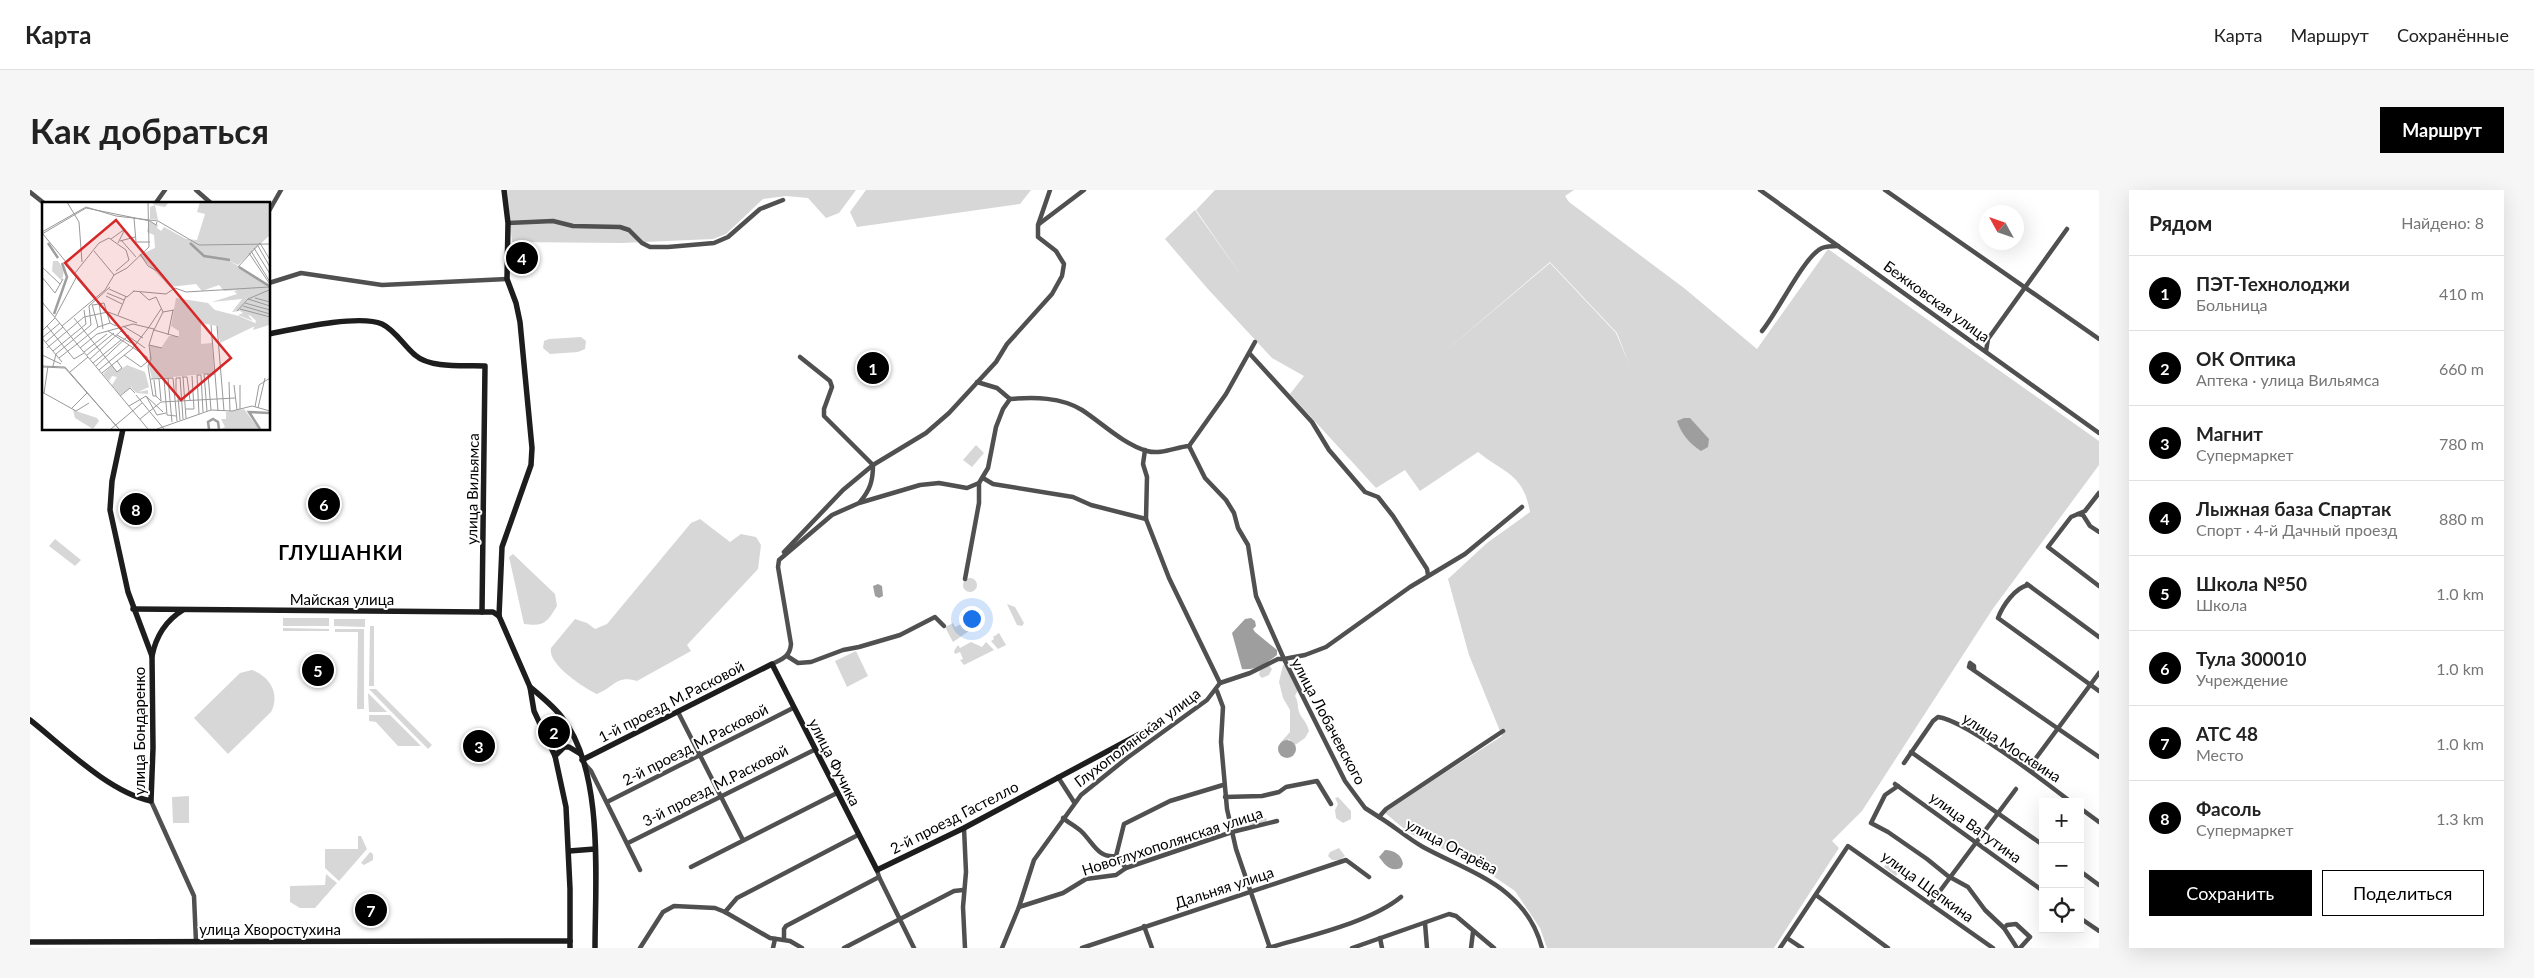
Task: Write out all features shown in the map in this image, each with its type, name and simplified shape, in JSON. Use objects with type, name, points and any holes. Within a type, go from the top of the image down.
[{"type":"street","points":[[156,202],[165,190]]},
{"type":"street","points":[[196,190],[210,202]]},
{"type":"street","points":[[270,209],[281,190]]},
{"type":"street","points":[[504,190],[508,223],[507,280],[516,303],[520,322],[532,448],[531,465],[502,548],[499,616],[530,687],[534,711],[555,756],[566,807],[569,851],[570,945]]},
{"type":"street","points":[[772,664],[787,656],[791,651],[778,567],[782,555],[793,540],[843,490],[873,465],[926,433],[977,382],[1052,294],[1062,276],[1064,264],[1056,251],[1038,236],[1038,225],[1050,190]]},
{"type":"street","points":[[1038,225],[1084,190]]},
{"type":"street","name":"Бежковская улица","points":[[1760,190],[2099,433]]},
{"type":"street","points":[[1885,190],[2099,339]]},
{"type":"street","points":[[30,192],[42,202]]},
{"type":"street","points":[[508,223],[554,221],[573,226],[620,227],[629,230],[650,247],[668,247],[714,243],[728,237],[760,209],[783,200]]},
{"type":"street","points":[[1986,352],[1988,339],[2067,230]]},
{"type":"street","points":[[1762,330],[1776,315],[1810,258],[1821,249],[1838,246]]},
{"type":"street","points":[[270,282],[301,273],[382,285],[507,280]]},
{"type":"street","name":"улица Вильямса","points":[[270,334],[322,323],[370,321],[382,324],[391,330],[408,349],[423,360],[485,366],[482,612]]},
{"type":"street","points":[[967,488],[979,483],[983,478],[991,455],[996,427],[1003,409],[1010,400],[1038,396],[1080,409],[1113,433],[1144,449],[1165,451],[1189,446],[1226,394],[1255,342]]},
{"type":"street","points":[[1250,354],[1312,422],[1329,450],[1365,492],[1378,497],[1394,516],[1427,569],[1428,575]]},
{"type":"street","points":[[800,356],[830,381],[832,387],[824,409],[824,416],[873,465],[873,479],[868,493],[859,503]]},
{"type":"street","points":[[977,382],[997,388],[1010,400]]},
{"type":"street","name":"улица Бондаренко","points":[[124,430],[112,481],[110,510],[133,609],[152,656],[153,748],[151,801],[194,896],[196,942]]},
{"type":"street","points":[[1189,446],[1205,478],[1226,500],[1234,513],[1238,528],[1248,545],[1256,596],[1284,659],[1306,655],[1326,647],[1428,575],[1465,554],[1522,507]]},
{"type":"street","points":[[1144,449],[1143,464],[1147,477],[1146,519],[1169,578],[1220,682]]},
{"type":"street","points":[[983,478],[993,484],[1073,497],[1091,505],[1146,519]]},
{"type":"street","points":[[782,555],[810,536],[832,515],[859,503],[931,483],[967,488],[980,498]]},
{"type":"street","points":[[965,579],[980,498],[979,483]]},
{"type":"street","points":[[2099,493],[2085,511],[2071,516],[2049,543],[2049,549],[2099,586]]},
{"type":"street","points":[[2085,511],[2086,519],[2090,526],[2099,532]]},
{"type":"street","points":[[2078,514],[2086,519]]},
{"type":"street","points":[[2099,637],[2027,584],[2021,586],[1998,618],[2099,691]]},
{"type":"street","name":"Майская улица","points":[[133,609],[494,612],[499,616]]},
{"type":"street","points":[[152,656],[154,643],[161,630],[171,619],[184,610]]},
{"type":"street","points":[[787,656],[798,663],[811,662],[843,650],[900,635],[936,617],[944,626]]},
{"type":"street","name":"улица Лобачевского","points":[[1220,682],[1250,673],[1278,659],[1284,659],[1345,781],[1365,808],[1379,817]]},
{"type":"street","name":"улица Фучика","points":[[772,664],[878,874]]},
{"type":"street","name":"1-й проезд М.Расковой","points":[[581,757],[678,712],[772,664]]},
{"type":"street","points":[[1969,667],[2099,757]]},
{"type":"street","points":[[2032,772],[2036,758],[2099,673]]},
{"type":"street","name":"Глухополянская улица","points":[[1002,948],[1019,907],[1034,860],[1074,802],[1127,758],[1207,700],[1216,691],[1220,682]]},
{"type":"street","points":[[530,687],[562,718],[581,757],[591,771],[607,802],[640,870]]},
{"type":"street","points":[[1216,691],[1223,707],[1221,742],[1223,785],[1232,832],[1269,948],[1305,938],[1387,908],[1401,897]]},
{"type":"street","points":[[534,702],[546,701]]},
{"type":"street","name":"2-й проезд М.Расковой","points":[[607,802],[793,708]]},
{"type":"street","points":[[678,712],[743,840]]},
{"type":"street","name":"улица Москвина","points":[[1911,752],[1922,735],[1938,717],[1969,732],[2032,772],[2067,798]]},
{"type":"street","points":[[30,720],[114,786],[130,795],[151,801]]},
{"type":"street","name":"2-й проезд Гастелло","points":[[784,939],[784,928],[786,926],[878,874],[1149,729],[1150,725]]},
{"type":"street","points":[[1379,817],[1386,809],[1503,732]]},
{"type":"street","points":[[555,756],[559,749],[569,747],[581,757],[592,807],[596,850],[595,948]]},
{"type":"street","name":"3-й проезд М.Расковой","points":[[628,843],[814,750]]},
{"type":"street","points":[[1904,763],[1911,752],[2040,843]]},
{"type":"street","points":[[1058,777],[1074,802]]},
{"type":"street","points":[[1225,797],[1262,796],[1279,792],[1286,787],[1317,781],[1331,804]]},
{"type":"street","points":[[1116,856],[1124,824],[1170,801],[1223,785]]},
{"type":"street","name":"улица Ватутина","points":[[1871,823],[1885,795],[1896,785],[2039,888]]},
{"type":"street","points":[[1932,903],[1977,844],[2003,804],[2016,789]]},
{"type":"street","points":[[690,867],[837,793]]},
{"type":"street","points":[[2084,811],[2099,822]]},
{"type":"street","name":"улица Огарёва","points":[[1379,817],[1405,837],[1497,885],[1519,903],[1542,948]]},
{"type":"street","points":[[1063,818],[1082,832],[1099,853],[1109,857],[1116,856]]},
{"type":"street","name":"Новоглухополянская улица","points":[[1019,907],[1064,893],[1086,879],[1116,875],[1126,868],[1232,832],[1277,821]]},
{"type":"street","name":"улица Щепкина","points":[[1871,823],[1968,887],[1985,910],[2004,928],[2018,948]]},
{"type":"street","points":[[964,828],[966,872],[963,890],[965,948]]},
{"type":"street","points":[[726,912],[737,898],[858,835]]},
{"type":"street","name":"улица Щепкина","points":[[1816,895],[1848,846],[1932,903],[1993,948]]},
{"type":"street","points":[[569,851],[596,850]]},
{"type":"street","points":[[1116,856],[1126,868]]},
{"type":"street","name":"Дальняя улица","points":[[1082,948],[1346,860],[1369,877]]},
{"type":"street","points":[[878,874],[914,948]]},
{"type":"street","points":[[2084,874],[2099,885]]},
{"type":"street","points":[[844,948],[954,891],[963,890]]},
{"type":"street","points":[[1780,948],[1816,895],[1888,948]]},
{"type":"street","points":[[640,948],[667,908],[674,906],[703,907],[726,912],[763,935],[784,939],[802,948]]},
{"type":"street","points":[[1352,948],[1449,914],[1456,916],[1494,948]]},
{"type":"street","points":[[2084,921],[2099,931]]},
{"type":"street","points":[[1425,923],[1427,948]]},
{"type":"street","points":[[2004,928],[2007,924],[2016,924],[2030,937],[2018,948]]},
{"type":"street","points":[[1144,926],[1152,948]]},
{"type":"street","points":[[1471,948],[1473,932]]},
{"type":"street","points":[[1380,938],[1382,948]]},
{"type":"street","points":[[1788,938],[1802,948]]},
{"type":"street","points":[[774,948],[776,939]]},
{"type":"street","name":"улица Хворостухина","points":[[30,942],[196,942],[237,945],[570,945]]},
{"type":"shaded area","points":[[507,190],[856,190],[839,213],[826,218],[808,198],[786,196],[763,199],[726,234],[713,239],[622,243],[512,242]]},
{"type":"shaded area","points":[[866,190],[1031,190],[1020,204],[857,227],[850,212]]},
{"type":"shaded area","points":[[1215,190],[1574,190],[1565,196],[1569,202],[1684,288],[1757,349],[1828,249],[2099,441],[2099,465],[1992,610],[1862,811],[1832,841],[1839,848],[1774,948],[1547,948],[1540,928],[1515,891],[1477,865],[1409,833],[1384,812],[1502,736],[1469,655],[1448,579],[1487,543],[1530,512],[1523,489],[1512,476],[1478,452],[1420,491],[1405,470],[1376,488],[1290,394],[1304,376],[1272,358],[1207,288],[1165,239],[1195,210],[1245,281],[1196,210]],"holes":[[[1550,262],[1617,333],[1629,364],[1616,333],[1550,263],[1437,358]]]},
{"type":"shaded area","points":[[581,337],[586,341],[585,349],[578,352],[550,354],[543,348],[544,341],[549,339]]},
{"type":"shaded area","points":[[1690,418],[1709,439],[1708,447],[1701,451],[1686,438],[1677,421]]},
{"type":"shaded area","points":[[976,445],[984,453],[972,467],[963,460]]},
{"type":"shaded area","points":[[700,519],[730,542],[741,534],[756,537],[761,545],[758,569],[687,645],[691,651],[637,681],[620,681],[597,694],[584,687],[560,668],[551,654],[551,648],[575,619],[587,623],[595,629],[607,624],[691,523]]},
{"type":"shaded area","points":[[55,539],[81,560],[75,566],[49,546]]},
{"type":"shaded area","points":[[513,554],[555,594],[557,606],[548,620],[541,624],[524,624],[509,557]]},
{"type":"shaded area","points":[[970,578],[975,580],[977,585],[975,590],[970,592],[965,590],[963,585],[965,580]]},
{"type":"shaded area","points":[[878,584],[882,586],[883,596],[879,598],[875,596],[873,586]]},
{"type":"shaded area","points":[[1007,604],[1015,607],[1024,623],[1022,626],[1017,625]]},
{"type":"shaded area","points":[[283,618],[329,618],[329,626],[283,626]]},
{"type":"shaded area","points":[[1251,618],[1255,621],[1256,626],[1253,629],[1255,632],[1277,650],[1277,655],[1256,668],[1242,669],[1232,633],[1245,619]]},
{"type":"shaded area","points":[[334,619],[365,619],[365,627],[334,626]]},
{"type":"shaded area","points":[[965,622],[969,631],[953,642],[945,627],[953,623],[955,627]]},
{"type":"shaded area","points":[[370,626],[374,626],[374,686],[369,686]]},
{"type":"shaded area","points":[[283,628],[329,629],[329,631],[283,631]]},
{"type":"shaded area","points":[[335,629],[364,629],[364,709],[357,709],[358,632],[335,632]]},
{"type":"shaded area","points":[[999,633],[1006,645],[998,649],[991,641]]},
{"type":"shaded area","points":[[971,642],[982,647],[986,642],[994,650],[964,665],[960,660],[963,659],[960,652],[955,654],[954,651],[958,645],[960,648]]},
{"type":"shaded area","points":[[856,651],[868,676],[847,687],[835,661]]},
{"type":"shaded area","points":[[1269,656],[1268,664],[1272,669],[1269,675],[1262,678],[1259,675],[1262,659]]},
{"type":"shaded area","points":[[1283,665],[1287,665],[1298,690],[1295,696],[1298,710],[1309,731],[1305,738],[1295,745],[1289,739],[1284,743],[1281,742],[1290,732],[1290,710],[1283,698],[1279,682]]},
{"type":"shaded area","points":[[252,670],[259,673],[269,682],[274,693],[274,706],[271,712],[228,754],[194,718],[240,673]]},
{"type":"shaded area","points":[[369,689],[376,689],[432,745],[428,749]]},
{"type":"shaded area","points":[[368,693],[387,712],[369,712]]},
{"type":"shaded area","points":[[369,715],[390,715],[421,746],[398,746],[376,722],[369,721]]},
{"type":"shaded area","points":[[1287,740],[1293,743],[1296,749],[1293,755],[1287,758],[1281,755],[1278,749],[1281,743]]},
{"type":"shaded area","points":[[189,796],[189,823],[173,823],[172,797]]},
{"type":"shaded area","points":[[1338,797],[1351,811],[1351,819],[1343,823],[1336,818],[1335,810],[1338,804],[1335,798]]},
{"type":"shaded area","points":[[1252,812],[1267,819],[1266,823],[1252,826],[1249,824]]},
{"type":"shaded area","points":[[358,836],[361,836],[367,849],[339,881],[325,868],[325,849],[358,849]]},
{"type":"shaded area","points":[[1339,848],[1345,856],[1340,860],[1332,860],[1328,856],[1330,852]]},
{"type":"shaded area","points":[[1385,850],[1394,852],[1399,856],[1403,864],[1401,868],[1394,869],[1383,863],[1379,857]]},
{"type":"shaded area","points":[[370,852],[373,854],[373,860],[364,865],[361,863]]},
{"type":"shaded area","points":[[1890,858],[1903,867],[1896,876],[1884,867]]},
{"type":"shaded area","points":[[326,874],[337,883],[315,908],[300,908],[290,902],[290,886],[325,885]]},
{"type":"place","name":"Лыжная база Спартак","points":[[522,258]]},
{"type":"place","name":"ПЭТ-Технолоджи","points":[[873,368]]},
{"type":"place","name":"Тула 300010","points":[[324,504]]},
{"type":"place","name":"Фасоль","points":[[136,509]]},
{"type":"place","name":"Школа №50","points":[[318,670]]},
{"type":"place","name":"ОК Оптика","points":[[554,732]]},
{"type":"place","name":"Магнит","points":[[479,746]]},
{"type":"place","name":"АТС 48","points":[[371,910]]},
{"type":"district","name":"ГЛУШАНКИ","points":[[341,552]]}]
